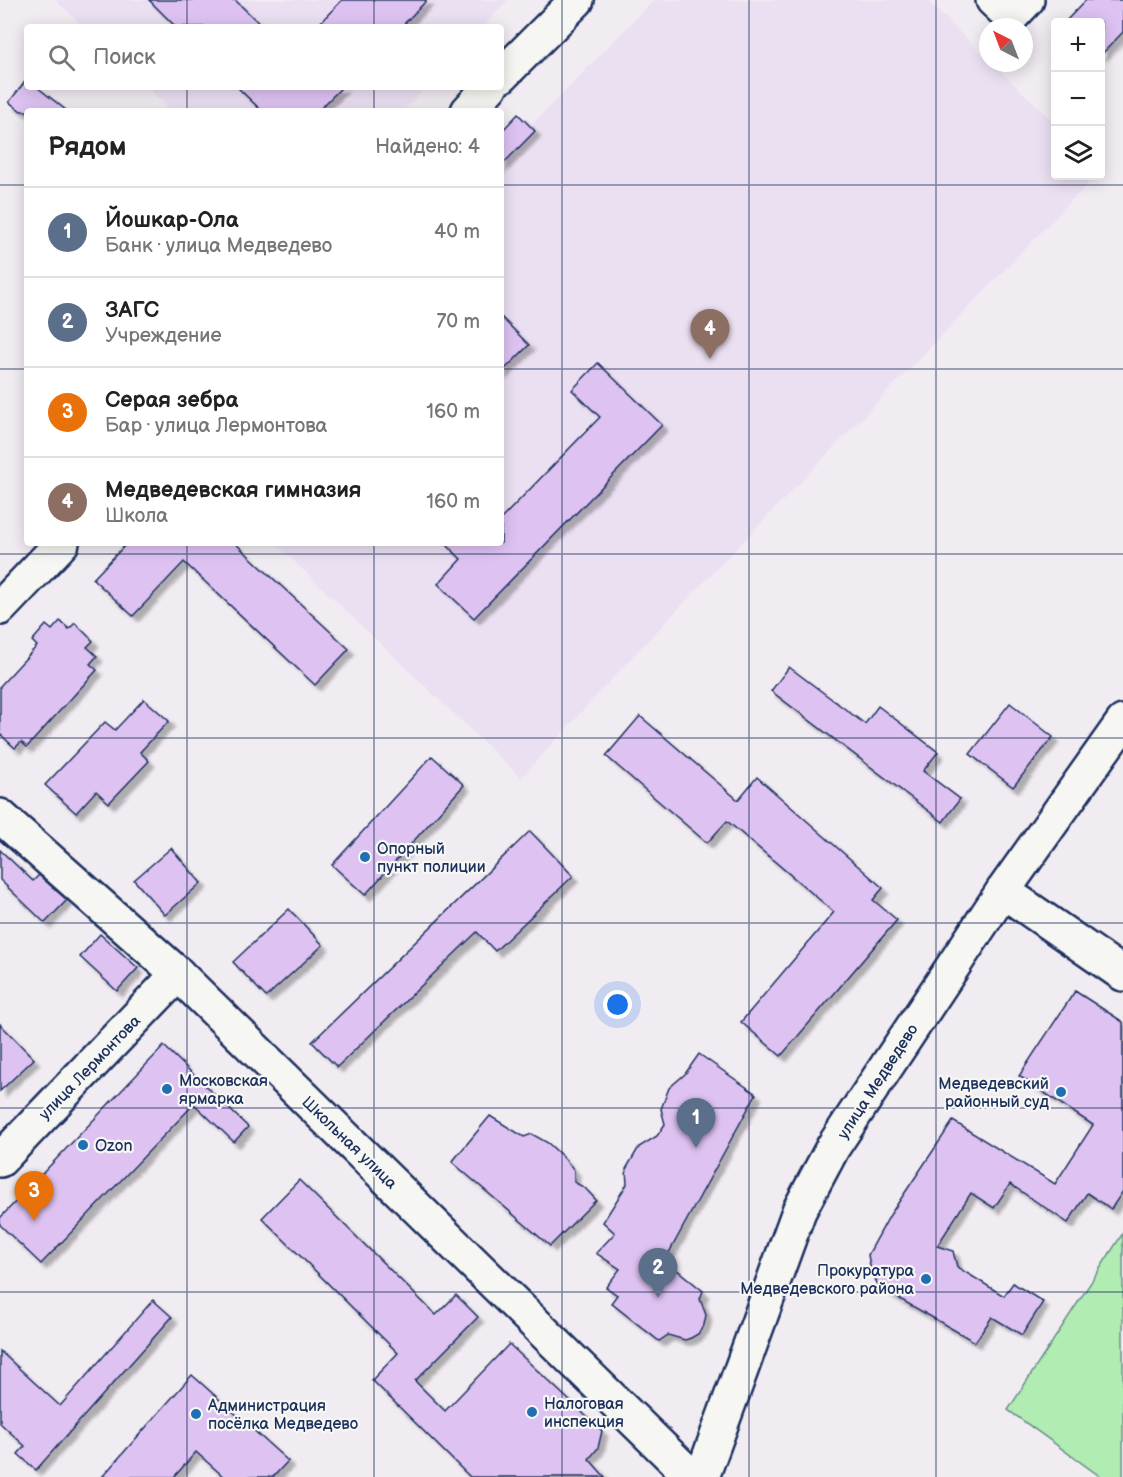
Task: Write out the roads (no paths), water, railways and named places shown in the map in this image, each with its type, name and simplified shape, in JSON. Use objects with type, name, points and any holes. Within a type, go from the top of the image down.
[{"type":"street","points":[[504,73],[577,0]]},
{"type":"street","points":[[471,108],[487,90]]},
{"type":"street","points":[[0,608],[59,546]]},
{"type":"street","name":"улица Медведево","points":[[702,1477],[799,1211],[833,1147],[1003,891],[1123,722]]},
{"type":"street","name":"Школьная улица","points":[[0,816],[178,974],[693,1477]]},
{"type":"street","points":[[1003,891],[1123,974]]},
{"type":"street","name":"улица Лермонтова","points":[[0,1160],[178,974]]},
{"type":"place","name":"Медведевская гимназия","points":[[710,359]]},
{"type":"place","name":"Опорный пункт полиции","points":[[365,857]]},
{"type":"place","name":"Московская ярмарка","points":[[167,1089]]},
{"type":"place","name":"Медведевский районный суд","points":[[1061,1092]]},
{"type":"place","name":"Ozon","points":[[83,1145]]},
{"type":"place","name":"Йошкар-Ола","points":[[696,1148]]},
{"type":"place","name":"Серая зебра","points":[[34,1221]]},
{"type":"place","name":"Прокуратура Медведевского района","points":[[926,1279]]},
{"type":"place","name":"ЗАГС","points":[[658,1298]]},
{"type":"place","name":"Налоговая инспекция","points":[[532,1412]]},
{"type":"place","name":"Администрация посёлка Медведево","points":[[196,1414]]}]
